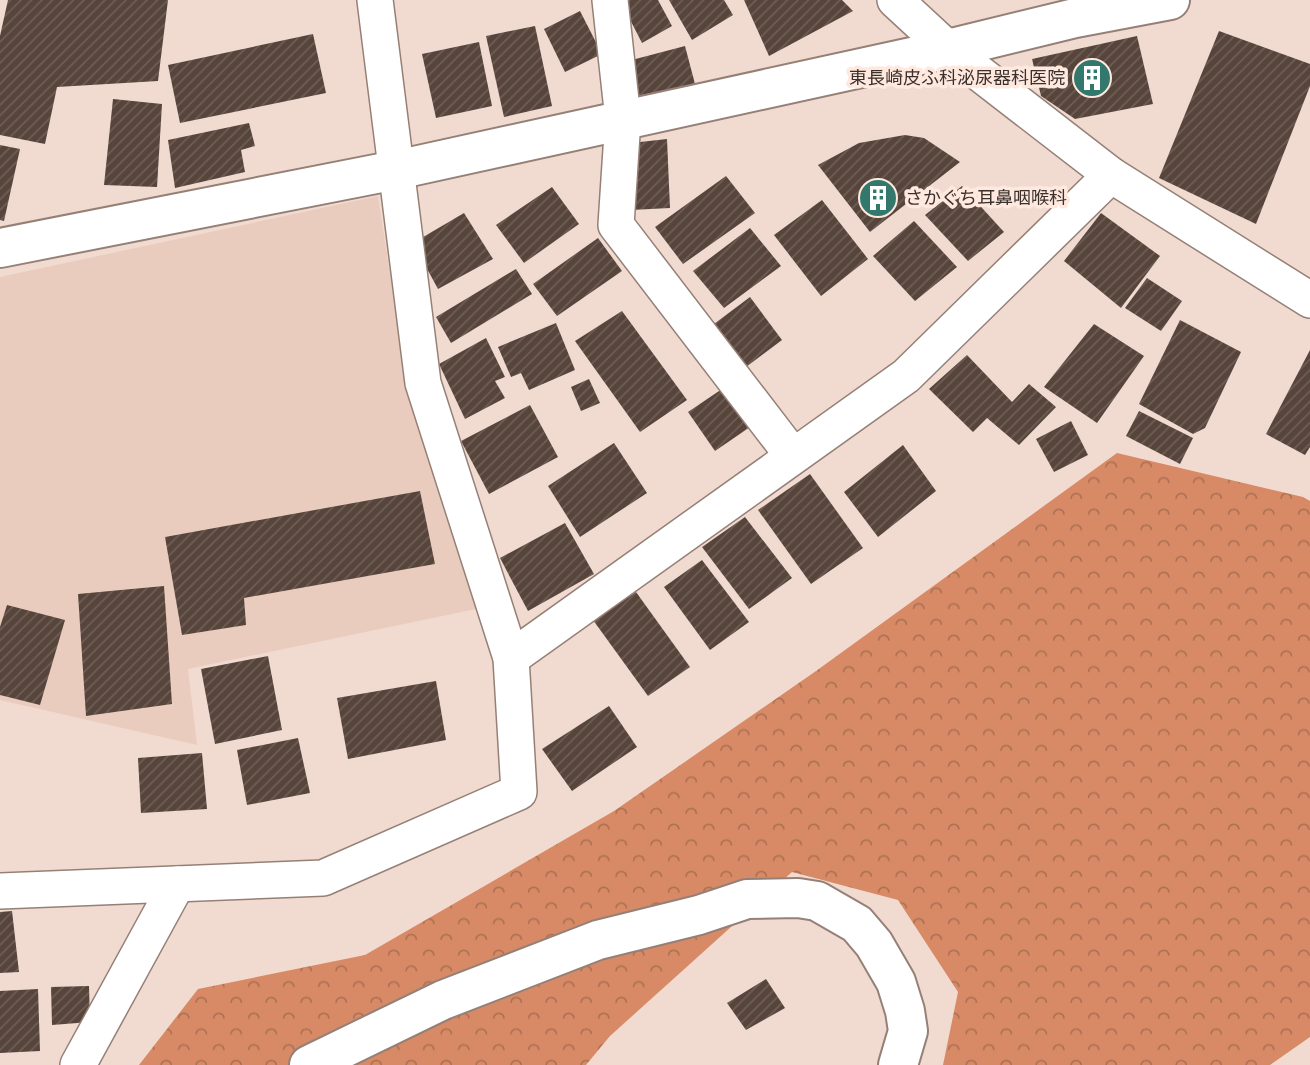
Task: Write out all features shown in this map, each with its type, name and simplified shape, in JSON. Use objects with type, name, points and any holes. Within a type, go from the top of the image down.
[{"type":"street","points":[[0,891],[323,878],[519,792],[511,658],[424,383],[375,0]]},
{"type":"street","points":[[610,0],[623,119],[616,226],[793,456]]},
{"type":"street","points":[[895,0],[948,49],[1111,175],[1310,300]]},
{"type":"street","points":[[0,248],[397,170],[948,49],[1073,9],[1170,0]]},
{"type":"street","points":[[511,658],[906,376],[1111,175]]},
{"type":"street","points":[[78,1065],[177,884]]},
{"type":"street","points":[[309,1065],[443,1000],[598,940],[747,900],[798,898],[817,901],[857,924],[874,944],[896,982],[905,1011],[908,1031],[898,1065]]},
{"type":"shaded area","points":[[378,196],[407,385],[476,609],[188,669],[197,745],[0,700],[0,277]]},
{"type":"green space","points":[[1117,453],[1303,497],[1310,501],[1310,1037],[1270,1065],[943,1065],[958,992],[898,900],[792,872],[610,1036],[586,1065],[139,1065],[198,989],[365,955],[614,811],[816,671]]},
{"type":"building","points":[[8,0],[168,0],[158,81],[57,87],[45,144],[0,135],[0,36]]},
{"type":"building","points":[[620,0],[658,0],[672,26],[642,43]]},
{"type":"building","points":[[669,0],[724,0],[733,15],[692,40]]},
{"type":"building","points":[[744,0],[842,0],[853,11],[769,56]]},
{"type":"building","points":[[580,11],[602,54],[565,72],[544,29]]},
{"type":"building","points":[[535,26],[552,106],[504,117],[486,36]]},
{"type":"building","points":[[1219,31],[1310,64],[1310,86],[1256,224],[1159,178]]},
{"type":"building","points":[[313,34],[326,93],[180,123],[168,65]]},
{"type":"building","name":"東長崎皮ふ科泌尿器科医院","points":[[1137,36],[1153,104],[1075,119],[1041,96],[1032,59]]},
{"type":"building","points":[[479,42],[492,106],[436,118],[422,54]]},
{"type":"building","points":[[685,46],[695,84],[637,96],[628,61]]},
{"type":"building","points":[[113,99],[162,104],[157,187],[104,185]]},
{"type":"building","points":[[249,123],[255,146],[241,150],[245,172],[175,188],[168,140]]},
{"type":"building","name":"さかぐち耳鼻咽喉科","points":[[905,135],[924,138],[960,162],[870,232],[818,165],[859,143]]},
{"type":"building","points":[[667,139],[670,208],[631,210],[631,143]]},
{"type":"building","points":[[0,145],[20,149],[4,221],[0,220]]},
{"type":"building","points":[[726,176],[755,213],[683,264],[655,227]]},
{"type":"building","points":[[962,186],[1004,232],[968,261],[925,215]]},
{"type":"building","points":[[552,187],[579,224],[524,263],[496,225]]},
{"type":"building","points":[[822,200],[868,259],[821,296],[774,235]]},
{"type":"building","points":[[464,213],[493,259],[438,289],[413,243]]},
{"type":"building","points":[[1101,213],[1160,256],[1121,308],[1064,261]]},
{"type":"building","points":[[914,221],[957,267],[915,301],[873,256]]},
{"type":"building","points":[[750,228],[781,266],[724,308],[693,271]]},
{"type":"building","points":[[598,238],[622,271],[557,316],[533,284]]},
{"type":"building","points":[[516,269],[532,294],[451,343],[436,317]]},
{"type":"building","points":[[1147,278],[1182,301],[1161,331],[1125,308]]},
{"type":"building","points":[[750,297],[782,340],[746,367],[714,324]]},
{"type":"building","points":[[622,311],[687,400],[640,432],[575,341]]},
{"type":"building","points":[[1180,320],[1241,352],[1205,428],[1193,434],[1139,404]]},
{"type":"building","points":[[556,323],[575,370],[529,390],[521,373],[511,377],[498,347]]},
{"type":"building","points":[[1094,324],[1144,356],[1097,423],[1044,387]]},
{"type":"building","points":[[486,338],[505,377],[495,381],[505,398],[465,419],[439,364]]},
{"type":"building","points":[[1310,350],[1310,447],[1305,455],[1266,434]]},
{"type":"building","points":[[967,355],[1012,402],[1029,384],[1056,407],[1019,445],[987,418],[973,432],[929,389]]},
{"type":"building","points":[[589,379],[600,403],[581,411],[571,387]]},
{"type":"building","points":[[722,389],[750,427],[715,451],[688,412]]},
{"type":"building","points":[[530,405],[558,457],[489,494],[461,441]]},
{"type":"building","points":[[1139,411],[1193,438],[1180,464],[1126,436]]},
{"type":"building","points":[[1071,421],[1088,455],[1054,472],[1036,439]]},
{"type":"building","points":[[614,443],[647,493],[580,537],[548,486]]},
{"type":"building","points":[[903,445],[936,491],[878,537],[844,492]]},
{"type":"building","points":[[810,474],[863,548],[811,584],[758,510]]},
{"type":"building","points":[[420,491],[435,564],[244,598],[246,625],[182,635],[165,537]]},
{"type":"building","points":[[745,517],[792,578],[749,609],[702,547]]},
{"type":"building","points":[[565,523],[594,574],[528,611],[500,558]]},
{"type":"building","points":[[702,560],[749,622],[710,650],[664,587]]},
{"type":"building","points":[[164,586],[172,704],[86,716],[78,594]]},
{"type":"building","points":[[636,592],[690,667],[648,696],[593,620]]},
{"type":"building","points":[[7,605],[65,620],[40,705],[0,695],[0,627]]},
{"type":"building","points":[[268,656],[282,730],[215,744],[201,669]]},
{"type":"building","points":[[436,681],[446,740],[348,759],[337,698]]},
{"type":"building","points":[[609,706],[637,747],[572,791],[542,749]]},
{"type":"building","points":[[298,738],[310,793],[247,805],[237,750]]},
{"type":"building","points":[[202,753],[207,809],[141,813],[138,758]]},
{"type":"building","points":[[12,911],[19,972],[0,973],[0,912]]},
{"type":"building","points":[[766,979],[785,1008],[746,1030],[727,1003]]},
{"type":"building","points":[[89,986],[90,1022],[52,1025],[51,987]]},
{"type":"building","points":[[38,989],[40,1051],[0,1053],[0,991]]},
{"type":"place","name":"東長崎皮ふ科泌尿器科医院","points":[[1092,78]]},
{"type":"place","name":"さかぐち耳鼻咽喉科","points":[[878,198]]}]
